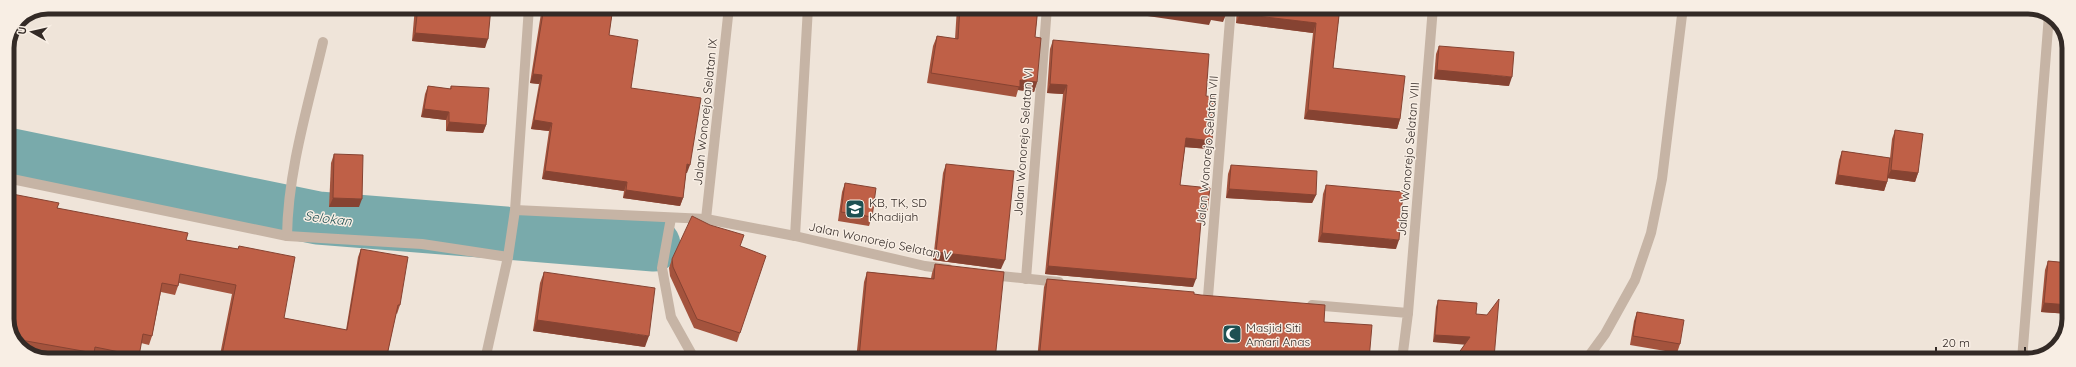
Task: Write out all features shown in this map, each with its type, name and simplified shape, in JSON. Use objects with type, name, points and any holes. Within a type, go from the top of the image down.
[{"type":"street","points":[[487,353],[508,257],[515,210],[529,14]]},
{"type":"street","name":"Jalan Wonorejo Selatan IX","points":[[706,219],[728,14]]},
{"type":"street","points":[[795,236],[808,14]]},
{"type":"street","name":"Jalan Wonorejo Selatan VI","points":[[1026,279],[1046,14]]},
{"type":"street","name":"Jalan Wonorejo Selatan VII","points":[[1208,297],[1230,14]]},
{"type":"street","name":"Jalan Wonorejo Selatan VIII","points":[[1408,313],[1432,14]]},
{"type":"street","points":[[1591,353],[1605,334],[1634,280],[1651,233],[1662,180],[1682,14]]},
{"type":"street","points":[[2023,353],[2049,21]]},
{"type":"street","points":[[287,236],[290,191],[297,147],[323,42]]},
{"type":"street","points":[[14,179],[287,236],[422,244],[508,257]]},
{"type":"street","name":"Jalan Wonorejo Selatan V","points":[[515,210],[706,219],[795,236],[925,266],[956,270]]},
{"type":"street","points":[[671,218],[662,268],[670,317],[691,353]]},
{"type":"street","points":[[979,273],[1066,283]]},
{"type":"street","points":[[1301,304],[1408,313],[1403,353]]},
{"type":"building","points":[[417,14],[490,14],[488,39],[415,33]]},
{"type":"building","points":[[543,14],[612,14],[609,35],[638,40],[631,88],[701,98],[690,165],[687,164],[683,198],[626,190],[627,182],[545,171],[552,123],[534,120],[542,75],[533,74]]},
{"type":"building","points":[[960,14],[1037,14],[1035,37],[1041,38],[1037,82],[1020,80],[1020,87],[931,73],[937,36],[958,39]]},
{"type":"building","points":[[1200,14],[1213,14],[1213,16]]},
{"type":"building","points":[[1240,14],[1339,14],[1333,68],[1405,76],[1400,119],[1308,110],[1316,23]]},
{"type":"building","points":[[1053,40],[1209,54],[1206,96],[1215,97],[1212,141],[1186,138],[1180,185],[1210,188],[1207,211],[1202,210],[1196,279],[1048,266],[1067,85],[1050,84]]},
{"type":"building","points":[[1439,46],[1514,52],[1512,77],[1437,70]]},
{"type":"building","points":[[428,86],[451,89],[451,86],[489,88],[486,125],[449,122],[449,112],[424,109]]},
{"type":"building","points":[[1895,130],[1923,134],[1918,173],[1891,170]]},
{"type":"building","points":[[1842,151],[1890,158],[1887,182],[1838,175]]},
{"type":"building","points":[[334,154],[363,155],[362,199],[333,198]]},
{"type":"building","points":[[946,164],[1014,171],[1005,260],[936,252]]},
{"type":"building","points":[[1231,165],[1317,171],[1316,195],[1229,189]]},
{"type":"building","name":"KB, TK, SD Khadijah","points":[[845,183],[876,188],[872,217],[841,212]]},
{"type":"building","points":[[1326,185],[1403,192],[1399,240],[1322,233]]},
{"type":"building","points":[[14,194],[59,203],[57,208],[188,233],[186,240],[238,249],[239,246],[295,257],[284,318],[347,330],[361,249],[408,257],[400,305],[398,305],[388,353],[222,353],[236,285],[180,274],[178,286],[162,283],[152,336],[143,334],[140,353],[124,353],[95,347],[94,353],[21,340],[20,338],[14,321]]},
{"type":"building","points":[[692,216],[710,225],[744,235],[740,246],[766,256],[740,333],[697,319],[673,267],[672,259]]},
{"type":"building","points":[[2048,261],[2062,262],[2062,304],[2044,303]]},
{"type":"building","points":[[935,264],[1004,272],[996,353],[859,353],[867,272],[934,279]]},
{"type":"building","points":[[544,272],[655,288],[649,336],[537,320]]},
{"type":"building","points":[[1047,279],[1194,292],[1194,294],[1201,295],[1325,305],[1324,322],[1372,325],[1370,353],[1040,353]]},
{"type":"building","points":[[1499,299],[1494,353],[1459,353],[1470,337],[1435,335],[1438,300],[1477,303],[1476,314],[1487,315]]},
{"type":"building","points":[[1637,312],[1684,320],[1680,344],[1633,336]]},
{"type":"waterway","name":"Selokan","points":[[14,155],[318,218],[654,245]]},
{"type":"place","name":"KB, TK, SD Khadijah","points":[[855,209]]},
{"type":"place","name":"Masjid Siti Amari Anas","points":[[1232,334]]}]
